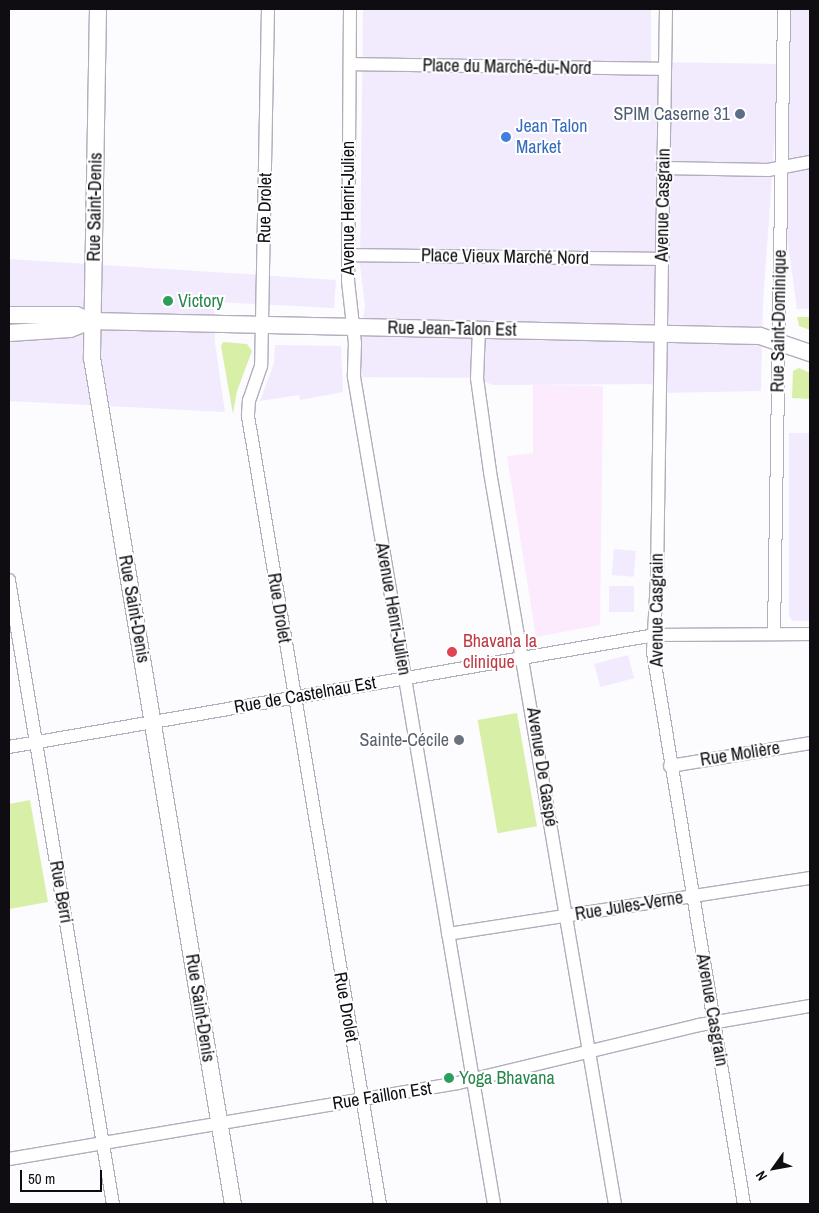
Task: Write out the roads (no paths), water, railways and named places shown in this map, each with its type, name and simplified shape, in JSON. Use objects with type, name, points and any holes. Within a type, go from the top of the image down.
[{"type":"main road","name":"Rue Saint-Denis","points":[[98,9],[91,321],[94,374],[232,1204]]},
{"type":"main road","name":"Rue Jean-Talon Est","points":[[9,315],[76,314],[91,321]]},
{"type":"main road","name":"Rue Jean-Talon Est","points":[[9,333],[70,329],[91,321],[760,336],[810,353]]},
{"type":"street","name":"Rue Drolet","points":[[268,9],[261,370],[249,400],[248,416],[380,1204]]},
{"type":"street","name":"Avenue Henri-Julien","points":[[350,9],[348,255],[355,386],[494,1204]]},
{"type":"street","name":"Avenue Casgrain","points":[[666,9],[662,334],[655,635],[653,652],[670,766],[744,1204]]},
{"type":"street","name":"Rue Saint-Dominique","points":[[774,634],[784,9]]},
{"type":"street","name":"Place du Marché-du-Nord","points":[[350,64],[665,69]]},
{"type":"street","points":[[664,168],[768,170],[810,162]]},
{"type":"street","name":"Place Vieux Marché Nord","points":[[348,255],[663,260]]},
{"type":"street","name":"Avenue De Gaspé","points":[[479,329],[477,378],[490,472],[524,658],[615,1204]]},
{"type":"street","name":"Rue Berri","points":[[9,580],[113,1204]]},
{"type":"street","name":"Rue de Castelnau Est","points":[[9,747],[655,635],[810,634]]},
{"type":"street","name":"Rue Molière","points":[[670,766],[810,743]]},
{"type":"street","name":"Rue Jules-Verne","points":[[448,934],[810,878]]},
{"type":"street","name":"Rue Faillon Est","points":[[9,1159],[473,1080],[714,1022],[810,1006]]},
{"type":"place","name":"SPIM Caserne 31","points":[[740,114]]},
{"type":"place","name":"Jean Talon Market","points":[[506,137]]},
{"type":"place","name":"Victory","points":[[168,301]]},
{"type":"place","name":"Bhavana la clinique","points":[[452,652]]},
{"type":"place","name":"Sainte-Cécile","points":[[459,740]]},
{"type":"place","name":"Yoga Bhavana","points":[[449,1078]]}]
